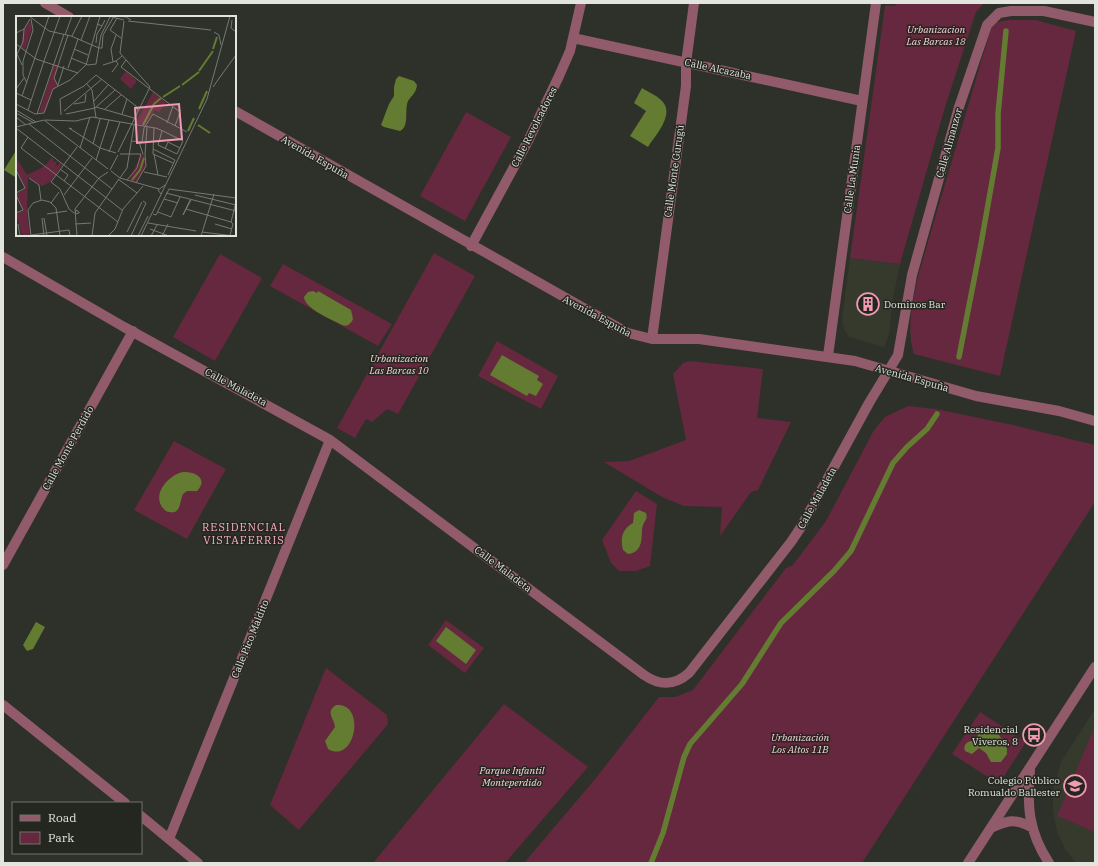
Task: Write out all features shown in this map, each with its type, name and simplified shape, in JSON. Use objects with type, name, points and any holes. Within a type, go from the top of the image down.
[{"type":"street","points":[[45,3],[67,16]]},
{"type":"street","name":"Calle Revolcadores","points":[[471,246],[528,141],[565,64],[581,3]]},
{"type":"street","name":"Calle Monte Gurugú","points":[[652,339],[686,86],[686,63],[694,3]]},
{"type":"street","name":"Calle La Munia","points":[[828,356],[876,3]]},
{"type":"street","name":"Calle Almanzor","points":[[890,371],[898,355],[912,275],[948,145],[987,25],[999,13],[1043,7],[1095,22]]},
{"type":"street","name":"Calle Alcazaba","points":[[573,38],[862,101]]},
{"type":"street","name":"Avenida Espuña","points":[[236,112],[471,246],[628,333],[652,339],[699,339],[855,361],[976,396],[1059,410],[1095,420]]},
{"type":"street","name":"Calle Maladeta","points":[[3,257],[330,440],[652,681],[662,684],[673,683],[682,679],[689,673],[791,542],[801,527],[869,403],[890,371]]},
{"type":"street","name":"Calle Monte Perdido","points":[[3,565],[133,331]]},
{"type":"street","name":"Calle Pico Maldito","points":[[169,839],[330,440]]},
{"type":"street","points":[[968,863],[1095,667]]},
{"type":"street","points":[[3,704],[124,802]]},
{"type":"street","points":[[1030,767],[1028,802],[1033,828],[1049,863]]},
{"type":"street","points":[[142,817],[198,863]]},
{"type":"street","points":[[991,828],[1006,821],[1020,821],[1033,828]]},
{"type":"shaded area","points":[[399,76],[414,81],[417,85],[415,92],[408,101],[406,122],[403,129],[400,131],[381,125],[389,104],[394,96],[396,79]]},
{"type":"shaded area","points":[[642,88],[661,100],[665,105],[666,111],[666,117],[660,130],[648,147],[630,136],[646,111],[634,103]]},
{"type":"shaded area","points":[[16,151],[16,176],[15,177],[4,170]]},
{"type":"shaded area","points":[[850,258],[900,264],[893,298],[889,334],[884,347],[849,337],[844,329],[842,319]]},
{"type":"shaded area","points":[[313,291],[317,293],[318,291],[351,310],[353,319],[349,325],[344,326],[325,317],[309,306],[304,297],[308,292]]},
{"type":"shaded area","points":[[502,355],[539,376],[537,380],[543,384],[536,396],[529,393],[527,396],[490,375]]},
{"type":"shaded area","points":[[183,472],[196,474],[201,479],[202,483],[197,491],[187,491],[183,494],[177,511],[166,511],[161,506],[159,500],[162,488],[171,478]]},
{"type":"shaded area","points":[[639,510],[646,513],[647,517],[642,528],[640,546],[638,550],[628,554],[623,550],[622,538],[626,528],[633,523],[634,513]]},
{"type":"shaded area","points":[[36,622],[45,627],[33,649],[27,651],[23,645]]},
{"type":"shaded area","points":[[446,627],[476,650],[466,664],[436,641]]},
{"type":"shaded area","points":[[336,705],[346,707],[352,713],[354,722],[354,732],[351,741],[345,748],[337,752],[328,749],[325,741],[335,727],[331,710]]},
{"type":"shaded area","name":"Colegio Público Romualdo Ballester","points":[[1095,709],[1095,863],[1076,863],[1065,849],[1057,831],[1053,811],[1053,791],[1061,762]]},
{"type":"shaded area","points":[[985,728],[996,730],[1007,748],[1007,754],[1001,762],[991,762],[986,753],[979,748],[972,754],[965,751],[964,747],[966,743],[971,741],[976,742],[978,734]]},
{"type":"green space","name":"Urbanizacion Las Barcas 18","points":[[896,3],[984,3],[976,12],[945,107],[900,264],[850,258],[885,6],[895,6]]},
{"type":"green space","points":[[1008,20],[1036,20],[1076,31],[1000,376],[914,354],[910,325],[912,305],[918,276],[991,28],[997,22]]},
{"type":"green space","points":[[466,112],[511,137],[465,221],[420,196]]},
{"type":"green space","name":"Urbanizacion Las Barcas 10","points":[[434,253],[475,276],[398,414],[387,409],[372,422],[366,419],[355,438],[337,428]]},
{"type":"green space","points":[[220,254],[262,278],[215,361],[173,337]]},
{"type":"green space","points":[[283,264],[392,324],[378,346],[270,286]]},
{"type":"green space","points":[[497,341],[558,376],[541,409],[478,376]]},
{"type":"green space","points":[[690,361],[763,369],[757,418],[791,422],[758,490],[751,492],[720,536],[722,507],[684,506],[662,497],[604,462],[629,461],[686,440],[673,374],[683,363]]},
{"type":"green space","name":"Urbanización Los Altos 11B","points":[[908,406],[936,409],[1013,425],[1095,445],[1095,502],[862,863],[524,863],[596,778],[659,697],[675,697],[693,690],[786,568],[793,565],[826,521],[874,430],[885,417]]},
{"type":"green space","points":[[174,441],[226,469],[187,539],[134,510]]},
{"type":"green space","points":[[636,491],[657,504],[650,566],[636,571],[619,571],[611,563],[602,540]]},
{"type":"green space","points":[[446,620],[484,648],[465,673],[428,645]]},
{"type":"green space","points":[[326,668],[387,715],[388,724],[299,830],[270,805]]},
{"type":"green space","name":"Parque Infantil Monteperdido","points":[[504,704],[588,767],[505,863],[373,863]]},
{"type":"green space","points":[[980,712],[1026,742],[999,784],[952,754]]},
{"type":"green space","points":[[1095,726],[1095,832],[1057,816]]},
{"type":"waterway","points":[[959,357],[998,148],[998,114],[1006,31]]},
{"type":"waterway","points":[[651,863],[663,833],[684,757],[690,744],[742,684],[781,623],[834,571],[851,551],[893,463],[907,447],[927,429],[937,414]]},
{"type":"place","name":"Dominos Bar","points":[[868,304]]},
{"type":"place","name":"Residencial Viveros, 8","points":[[1034,735]]},
{"type":"place","name":"Colegio Público Romualdo Ballester","points":[[1075,786]]},
{"type":"district","name":"RESIDENCIAL VISTAFERRIS","points":[[244,533]]}]
